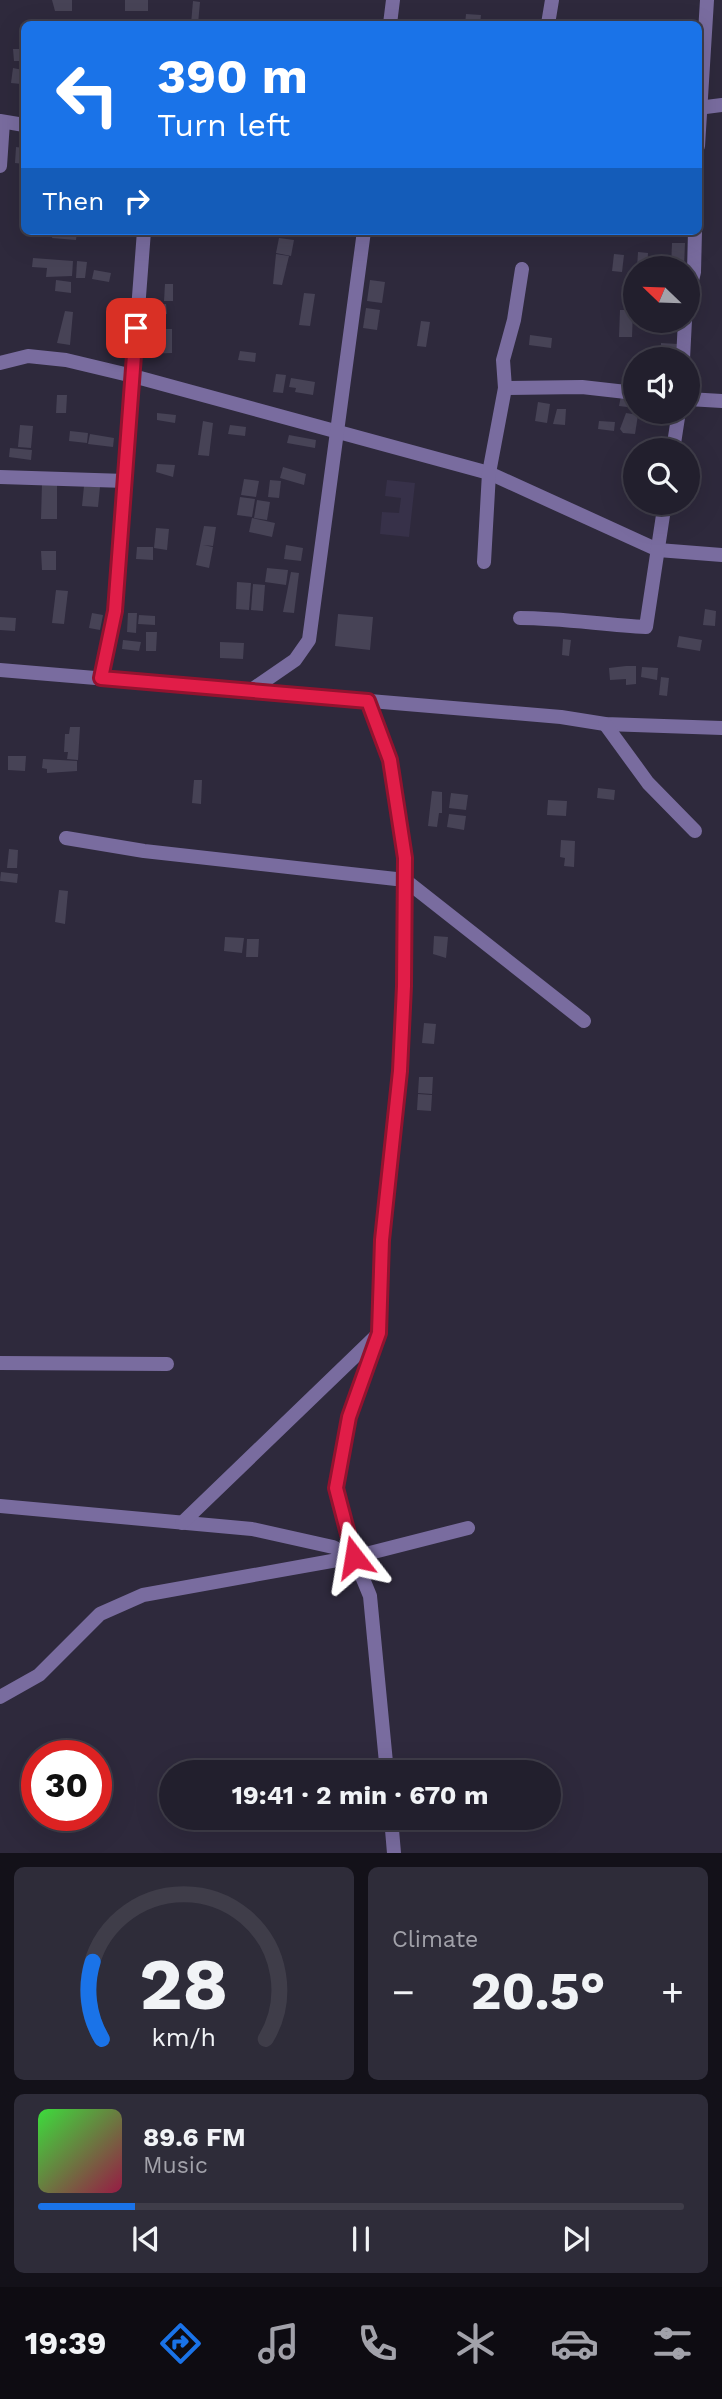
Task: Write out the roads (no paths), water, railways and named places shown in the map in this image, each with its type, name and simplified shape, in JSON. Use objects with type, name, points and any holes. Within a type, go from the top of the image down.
[{"type":"street","points":[[390,21],[394,0]]},
{"type":"street","points":[[548,21],[552,0]]},
{"type":"street","points":[[702,68],[707,0]]},
{"type":"street","points":[[702,107],[722,104]]},
{"type":"street","points":[[0,166],[2,122],[21,125]]},
{"type":"street","points":[[101,678],[115,611],[144,235]]},
{"type":"street","points":[[250,691],[295,660],[309,640],[363,235]]},
{"type":"street","points":[[694,256],[695,235]]},
{"type":"street","points":[[484,562],[489,473],[505,388],[503,359],[514,320],[522,269]]},
{"type":"street","points":[[0,363],[29,356],[66,360],[133,376],[489,473],[658,550],[722,555]]},
{"type":"street","points":[[505,388],[582,387],[623,392]]},
{"type":"street","points":[[700,400],[722,401]]},
{"type":"street","points":[[0,477],[127,481]]},
{"type":"street","points":[[520,618],[555,618],[588,625],[646,627],[663,515]]},
{"type":"street","points":[[0,670],[561,717],[605,724],[722,728]]},
{"type":"street","points":[[368,701],[390,760],[405,858],[404,986],[400,1071],[382,1240],[379,1333],[349,1417],[336,1488],[354,1557],[370,1596],[386,1760]]},
{"type":"street","points":[[605,724],[648,783],[695,831]]},
{"type":"street","points":[[66,838],[157,853],[405,880],[584,1021]]},
{"type":"street","points":[[182,1523],[379,1333]]},
{"type":"street","points":[[0,1363],[167,1364]]},
{"type":"street","points":[[0,1506],[252,1529],[333,1547],[354,1557]]},
{"type":"street","points":[[0,1697],[39,1675],[100,1614],[143,1595],[354,1557],[468,1528]]},
{"type":"street","points":[[392,1830],[394,1853]]}]
